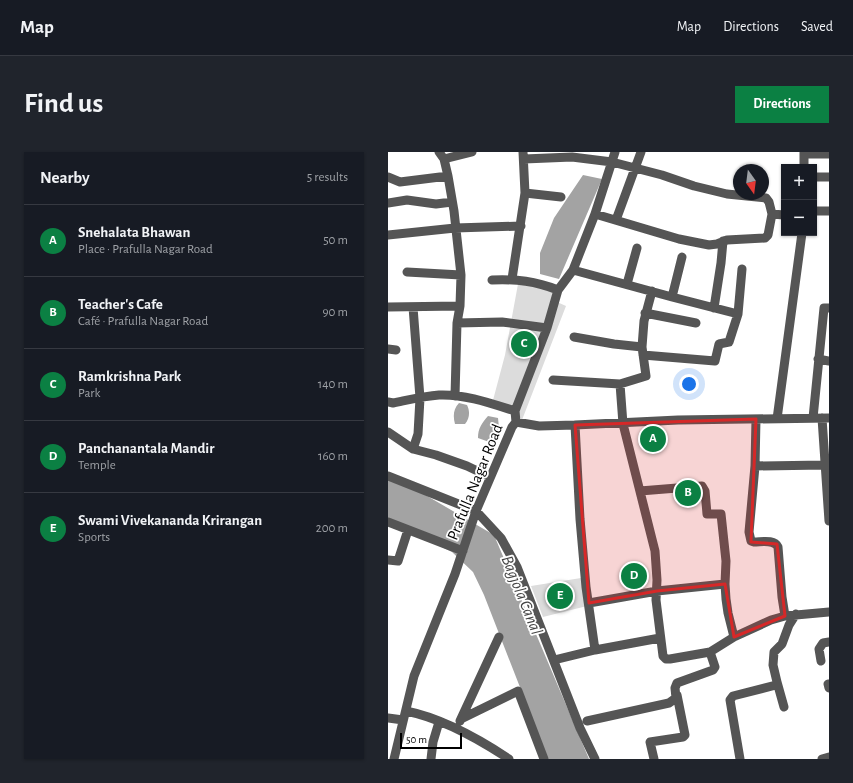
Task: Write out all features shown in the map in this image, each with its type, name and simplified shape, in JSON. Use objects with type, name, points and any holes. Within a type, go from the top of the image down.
[{"type":"street","points":[[455,396],[457,322],[460,306],[461,274],[448,176],[442,155],[472,152]]},
{"type":"street","points":[[516,422],[515,411],[547,328],[558,290],[572,270],[595,214],[616,152]]},
{"type":"street","points":[[616,220],[641,152]]},
{"type":"street","points":[[804,164],[804,153],[829,154]]},
{"type":"street","points":[[512,280],[525,193],[523,155],[573,154],[635,167],[726,194],[766,198],[769,202],[772,214],[768,235],[766,238],[731,239],[713,245],[679,239],[595,214]]},
{"type":"street","points":[[388,177],[400,182],[448,176]]},
{"type":"street","points":[[817,177],[829,177]]},
{"type":"street","points":[[525,193],[560,197]]},
{"type":"street","points":[[388,203],[407,200],[436,204],[452,202]]},
{"type":"street","points":[[817,211],[829,211]]},
{"type":"street","points":[[772,214],[781,215]]},
{"type":"street","points":[[388,235],[455,228],[521,226]]},
{"type":"street","points":[[777,419],[802,236]]},
{"type":"street","points":[[714,308],[723,241]]},
{"type":"street","points":[[627,284],[637,248]]},
{"type":"street","points":[[672,297],[682,257]]},
{"type":"street","points":[[574,337],[643,351],[714,362],[716,360],[718,344],[729,342],[738,314],[742,269]]},
{"type":"street","points":[[572,270],[738,314]]},
{"type":"street","points":[[407,272],[461,274]]},
{"type":"street","points":[[492,280],[512,280],[541,283],[558,290]]},
{"type":"street","points":[[553,380],[620,384],[646,376],[643,351],[645,313],[652,291]]},
{"type":"street","points":[[388,307],[460,306]]},
{"type":"street","points":[[413,307],[420,398],[418,434],[413,449]]},
{"type":"street","points":[[829,308],[824,308],[826,328],[818,360],[824,465],[829,516]]},
{"type":"street","points":[[645,313],[696,323]]},
{"type":"street","points":[[457,322],[516,323],[547,328]]},
{"type":"street","points":[[818,360],[829,361]]},
{"type":"street","points":[[620,384],[623,424],[655,551],[657,580],[656,600],[662,654],[666,659],[710,652],[734,637],[771,620],[796,614],[829,612]]},
{"type":"street","points":[[388,402],[393,403],[439,395],[455,396],[474,399],[515,411]]},
{"type":"street","name":"Prafulla Nagar Road","points":[[394,759],[414,676],[455,574],[476,511],[512,427],[516,422],[539,426],[575,426],[678,420],[821,418]]},
{"type":"street","points":[[756,419],[755,466],[749,532],[750,537],[754,542],[773,542],[777,544],[785,616]]},
{"type":"street","points":[[575,426],[580,519],[595,650]]},
{"type":"street","points":[[388,432],[413,449],[467,466],[490,477]]},
{"type":"street","points":[[755,466],[824,465]]},
{"type":"street","points":[[388,476],[476,511],[501,538],[517,567],[580,728],[595,759]]},
{"type":"street","points":[[640,491],[702,486],[705,491],[707,514],[721,514],[726,561],[725,584],[728,612],[734,637]]},
{"type":"street","points":[[388,522],[462,551]]},
{"type":"street","points":[[388,560],[398,560],[408,530]]},
{"type":"street","points":[[589,603],[657,591],[725,584]]},
{"type":"street","points":[[784,707],[777,682],[774,665],[774,652],[782,644],[789,625],[796,614]]},
{"type":"street","points":[[456,729],[498,637]]},
{"type":"street","points":[[554,660],[595,650],[660,638]]},
{"type":"street","points":[[821,661],[819,648],[823,643],[829,642]]},
{"type":"street","points":[[654,759],[650,742],[683,737],[685,735],[675,688],[677,683],[713,670],[714,667],[710,652]]},
{"type":"street","points":[[740,759],[730,700],[733,696],[774,687],[777,682]]},
{"type":"street","points":[[461,719],[518,691],[544,759]]},
{"type":"street","points":[[587,721],[669,703],[676,698],[676,695]]},
{"type":"street","points":[[406,711],[420,714],[456,729],[496,750],[509,759]]},
{"type":"street","points":[[388,718],[403,720]]},
{"type":"street","points":[[432,759],[433,742],[439,722]]},
{"type":"street","points":[[822,759],[829,757]]},
{"type":"highlighted area","points":[[756,419],[751,542],[777,544],[785,616],[734,637],[725,584],[657,591],[589,603],[575,425]]},
{"type":"shaded area","points":[[583,175],[602,179],[559,279],[540,274],[540,253],[554,218]]},
{"type":"shaded area","points":[[518,284],[558,290],[557,302],[566,306],[522,420],[514,407],[492,404],[505,355]]},
{"type":"shaded area","points":[[459,403],[467,405],[469,410],[469,417],[465,424],[455,424],[454,413]]},
{"type":"shaded area","points":[[488,416],[498,418],[499,428],[492,443],[478,438],[481,426]]},
{"type":"shaded area","points":[[388,477],[422,493],[494,535],[589,759],[548,759],[484,595],[473,572],[452,552],[388,521]]},
{"type":"shaded area","points":[[581,578],[587,606],[543,617],[531,586]]},
{"type":"place","name":"Ramkrishna Park","points":[[524,344]]},
{"type":"place","name":"Snehalata Bhawan","points":[[653,439]]},
{"type":"place","name":"Teacher's Cafe","points":[[688,493]]},
{"type":"place","name":"Panchanantala Mandir","points":[[634,576]]},
{"type":"place","name":"Swami Vivekananda Krirangan","points":[[560,596]]},
{"type":"water label","name":"Bagjola Canal","points":[[522,595]]}]
